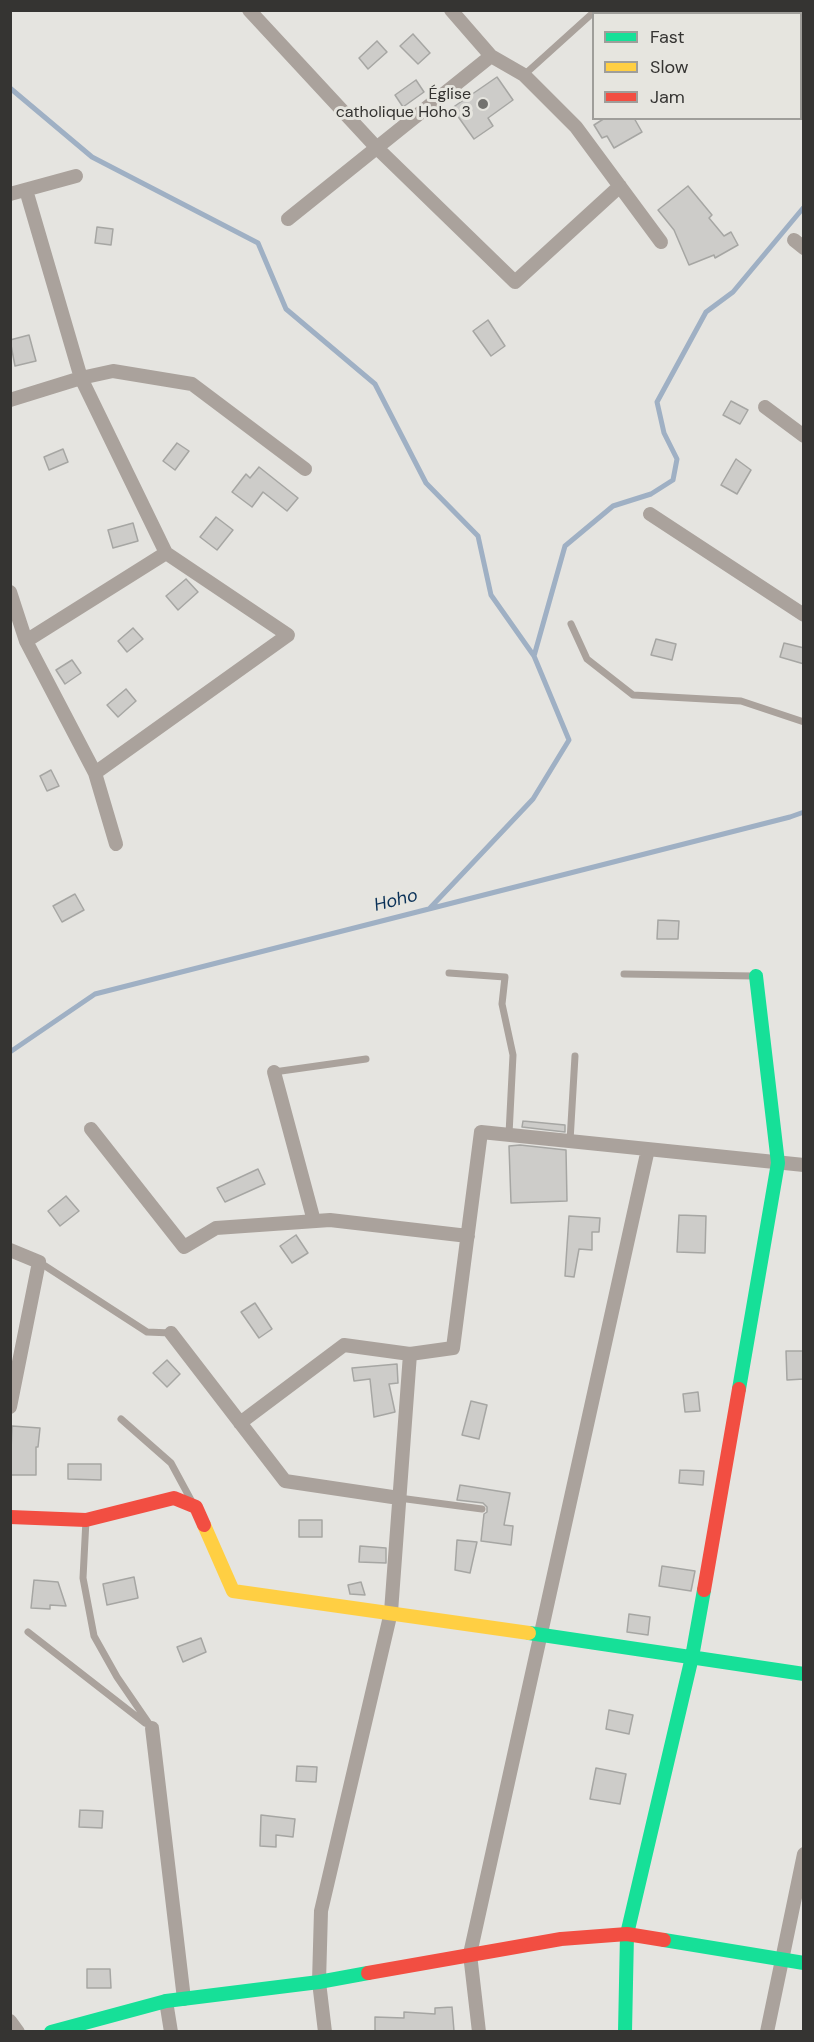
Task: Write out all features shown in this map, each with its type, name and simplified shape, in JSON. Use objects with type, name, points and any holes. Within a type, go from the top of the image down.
[{"type":"street","points":[[249,10],[376,147],[515,282],[620,186]]},
{"type":"street","points":[[451,10],[492,56],[524,75],[576,127],[661,242]]},
{"type":"street","points":[[288,219],[492,56]]},
{"type":"street","points":[[10,194],[76,176]]},
{"type":"street","points":[[26,190],[81,378],[166,553],[288,635],[95,773]]},
{"type":"street","points":[[10,400],[81,378],[113,371],[192,384],[305,469]]},
{"type":"street","points":[[765,407],[804,436]]},
{"type":"street","points":[[650,514],[804,615]]},
{"type":"street","points":[[26,640],[166,553]]},
{"type":"street","points":[[10,592],[26,640],[95,773],[116,844]]},
{"type":"street","points":[[625,2031],[627,1934],[692,1657],[778,1163],[756,976]]},
{"type":"street","points":[[274,1072],[314,1221]]},
{"type":"street","points":[[91,1129],[184,1246],[216,1228],[330,1220],[468,1236]]},
{"type":"street","points":[[240,1422],[344,1345],[410,1354],[453,1348],[481,1132],[804,1165]]},
{"type":"street","points":[[479,2031],[470,1954],[648,1149]]},
{"type":"street","points":[[10,1250],[39,1262],[10,1407]]},
{"type":"street","points":[[171,1333],[285,1481],[399,1497]]},
{"type":"street","points":[[325,2031],[319,1982],[321,1911],[391,1612],[410,1354]]},
{"type":"street","points":[[10,1517],[86,1520],[174,1498],[196,1507],[233,1591],[391,1612],[804,1674]]},
{"type":"street","points":[[152,1728],[184,1999]]},
{"type":"street","points":[[767,2031],[804,1854]]},
{"type":"street","points":[[51,2031],[166,2001],[319,1982],[561,1939],[627,1934],[804,1963]]},
{"type":"street","points":[[166,2001],[171,2031]]},
{"type":"street","points":[[10,2021],[18,2031]]},
{"type":"lane","points":[[524,75],[592,14]]},
{"type":"lane","points":[[571,624],[587,659],[633,695],[741,701],[804,722]]},
{"type":"lane","points":[[449,974],[505,977],[502,1004],[513,1056],[510,1134]]},
{"type":"lane","points":[[624,974],[756,976]]},
{"type":"lane","points":[[570,1141],[575,1056]]},
{"type":"lane","points":[[274,1072],[366,1059]]},
{"type":"lane","points":[[39,1262],[147,1332],[171,1333]]},
{"type":"lane","points":[[121,1419],[171,1463],[196,1507]]},
{"type":"lane","points":[[399,1497],[482,1509]]},
{"type":"lane","points":[[86,1520],[82,1578],[94,1636],[117,1677],[152,1728]]},
{"type":"lane","points":[[28,1632],[152,1728]]},
{"type":"building","points":[[413,34],[430,53],[418,64],[400,46]]},
{"type":"building","points":[[377,41],[387,52],[368,69],[359,58]]},
{"type":"building","name":"Église catholique Hoho 3","points":[[497,77],[513,100],[488,118],[493,126],[474,139],[452,108]]},
{"type":"building","points":[[416,80],[424,92],[403,107],[395,95]]},
{"type":"building","points":[[602,120],[635,120],[642,132],[614,148],[607,136],[602,138],[594,125]]},
{"type":"building","points":[[688,186],[712,215],[709,218],[724,236],[731,232],[738,245],[715,258],[714,255],[689,265],[674,230],[658,210]]},
{"type":"building","points":[[97,227],[113,229],[111,245],[95,243]]},
{"type":"building","points":[[488,320],[505,346],[491,356],[473,331]]},
{"type":"building","points":[[29,335],[36,361],[15,366],[10,340]]},
{"type":"building","points":[[731,401],[748,410],[740,424],[723,415]]},
{"type":"building","points":[[177,443],[189,451],[175,470],[163,461]]},
{"type":"building","points":[[63,449],[68,462],[49,470],[44,457]]},
{"type":"building","points":[[736,459],[751,470],[737,494],[721,485]]},
{"type":"building","points":[[259,467],[298,498],[287,511],[263,492],[252,507],[232,492],[246,474],[250,478]]},
{"type":"building","points":[[216,517],[233,530],[217,550],[200,537]]},
{"type":"building","points":[[133,523],[138,541],[113,548],[108,530]]},
{"type":"building","points":[[186,579],[198,592],[178,610],[166,596]]},
{"type":"building","points":[[133,628],[143,639],[127,652],[118,641]]},
{"type":"building","points":[[656,639],[676,644],[672,660],[651,655]]},
{"type":"building","points":[[784,643],[804,648],[804,664],[780,657]]},
{"type":"building","points":[[72,660],[81,673],[65,684],[56,670]]},
{"type":"building","points":[[126,689],[136,701],[118,717],[107,705]]},
{"type":"building","points":[[51,770],[59,786],[47,791],[40,776]]},
{"type":"building","points":[[75,894],[84,910],[62,922],[53,906]]},
{"type":"building","points":[[658,920],[679,921],[678,939],[657,939]]},
{"type":"building","points":[[523,1121],[565,1125],[565,1132],[522,1127]]},
{"type":"building","points":[[509,1146],[566,1150],[567,1201],[511,1203]]},
{"type":"building","points":[[258,1169],[265,1184],[225,1202],[217,1188]]},
{"type":"building","points":[[66,1196],[79,1211],[60,1226],[48,1211]]},
{"type":"building","points":[[679,1215],[706,1216],[705,1253],[677,1252]]},
{"type":"building","points":[[569,1216],[600,1218],[599,1232],[592,1232],[592,1250],[579,1249],[574,1277],[565,1276]]},
{"type":"building","points":[[296,1235],[308,1253],[292,1263],[280,1246]]},
{"type":"building","points":[[255,1303],[272,1329],[259,1338],[241,1312]]},
{"type":"building","points":[[786,1351],[804,1351],[804,1379],[787,1380]]},
{"type":"building","points":[[167,1360],[180,1374],[167,1387],[153,1373]]},
{"type":"building","points":[[397,1364],[398,1383],[389,1384],[395,1412],[374,1417],[370,1379],[354,1381],[352,1368]]},
{"type":"building","points":[[698,1392],[700,1411],[685,1412],[683,1394]]},
{"type":"building","points":[[471,1401],[487,1405],[479,1439],[462,1435]]},
{"type":"building","points":[[12,1426],[40,1428],[38,1447],[36,1447],[36,1475],[10,1475]]},
{"type":"building","points":[[68,1464],[101,1464],[101,1480],[68,1479]]},
{"type":"building","points":[[680,1470],[704,1471],[703,1485],[679,1483]]},
{"type":"building","points":[[460,1485],[510,1493],[504,1525],[513,1526],[511,1545],[481,1541],[487,1507],[483,1503],[457,1500]]},
{"type":"building","points":[[299,1520],[322,1520],[322,1537],[299,1537]]},
{"type":"building","points":[[457,1540],[477,1542],[470,1573],[455,1570]]},
{"type":"building","points":[[360,1546],[386,1548],[386,1563],[359,1562]]},
{"type":"building","points":[[662,1566],[695,1571],[691,1591],[659,1586]]},
{"type":"building","points":[[134,1577],[138,1598],[107,1605],[103,1584]]},
{"type":"building","points":[[34,1580],[58,1582],[66,1606],[50,1605],[50,1609],[31,1608]]},
{"type":"building","points":[[361,1582],[365,1595],[350,1594],[348,1585]]},
{"type":"building","points":[[629,1614],[650,1617],[648,1635],[627,1632]]},
{"type":"building","points":[[201,1638],[206,1652],[183,1662],[177,1647]]},
{"type":"building","points":[[609,1710],[633,1715],[629,1734],[606,1729]]},
{"type":"building","points":[[297,1766],[317,1767],[316,1782],[296,1781]]},
{"type":"building","points":[[596,1768],[626,1774],[620,1804],[590,1799]]},
{"type":"building","points":[[80,1810],[103,1811],[102,1828],[79,1827]]},
{"type":"building","points":[[261,1815],[295,1819],[293,1837],[276,1835],[276,1847],[260,1846]]},
{"type":"building","points":[[87,1969],[110,1969],[111,1988],[87,1988]]},
{"type":"building","points":[[452,2007],[454,2031],[375,2031],[375,2017],[404,2018],[404,2012],[435,2014],[435,2008]]},
{"type":"waterway","points":[[10,88],[92,157],[258,243],[286,309],[375,384],[426,483],[478,536],[491,595],[534,656],[569,740],[533,799],[430,908]]},
{"type":"waterway","points":[[534,656],[565,546],[613,506],[651,494],[673,480],[677,459],[664,433],[657,402],[706,312],[733,292],[804,207]]},
{"type":"waterway","name":"Hoho","points":[[10,1052],[95,994],[804,812]]},
{"type":"traffic: fast","points":[[739,1389],[778,1163],[756,976]]},
{"type":"traffic: fast","points":[[625,2032],[627,1934],[692,1657],[704,1590]]},
{"type":"traffic: fast","points":[[529,1633],[804,1674]]},
{"type":"traffic: fast","points":[[664,1940],[804,1963]]},
{"type":"traffic: fast","points":[[51,2032],[166,2001],[319,1982],[368,1973]]},
{"type":"traffic: slow","points":[[204,1525],[233,1591],[529,1633]]},
{"type":"traffic: jam","points":[[704,1590],[739,1389]]},
{"type":"traffic: jam","points":[[10,1517],[86,1520],[174,1498],[196,1507],[204,1525]]},
{"type":"traffic: jam","points":[[368,1973],[561,1939],[627,1934],[664,1940]]},
{"type":"place","name":"Église catholique Hoho 3","points":[[483,104]]}]
